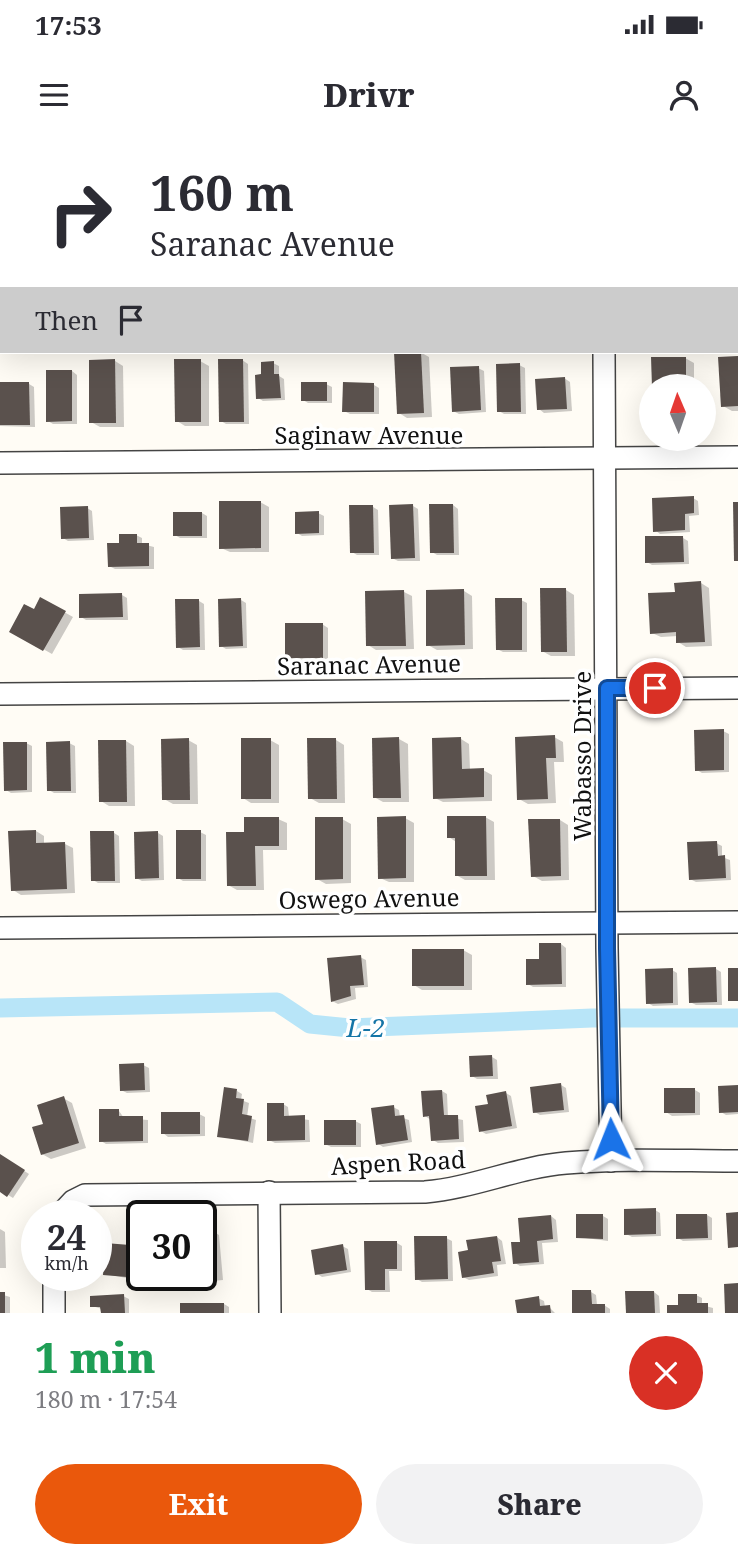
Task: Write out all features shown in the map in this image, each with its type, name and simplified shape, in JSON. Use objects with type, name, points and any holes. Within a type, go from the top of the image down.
[{"type":"street","name":"Wabasso Drive","points":[[604,354],[607,1002],[611,1161]]},
{"type":"street","name":"Saginaw Avenue","points":[[0,463],[738,457]]},
{"type":"street","name":"Saranac Avenue","points":[[0,694],[738,688]]},
{"type":"street","name":"Oswego Avenue","points":[[0,928],[738,922]]},
{"type":"street","name":"Aspen Road","points":[[78,1200],[85,1195],[440,1191],[472,1186],[540,1166],[611,1161],[738,1161]]},
{"type":"street","points":[[269,1192],[270,1313]]},
{"type":"street","points":[[54,1291],[54,1313]]},
{"type":"building","points":[[394,354],[421,354],[424,413],[397,414]]},
{"type":"building","points":[[738,356],[738,406],[721,407],[718,357]]},
{"type":"building","points":[[651,357],[686,357],[686,374],[652,374]]},
{"type":"building","points":[[115,359],[116,423],[89,423],[89,360]]},
{"type":"building","points":[[174,359],[201,359],[201,422],[175,422]]},
{"type":"building","points":[[218,359],[243,359],[244,422],[219,422]]},
{"type":"building","points":[[274,361],[274,374],[279,374],[281,398],[256,399],[255,375],[261,374],[261,362]]},
{"type":"building","points":[[520,363],[521,412],[497,412],[496,364]]},
{"type":"building","points":[[479,366],[481,410],[452,412],[450,367]]},
{"type":"building","points":[[46,370],[72,370],[72,421],[46,422]]},
{"type":"building","points":[[565,377],[567,409],[537,410],[535,379]]},
{"type":"building","points":[[0,382],[29,382],[30,425],[0,425]]},
{"type":"building","points":[[301,382],[327,382],[327,401],[301,401]]},
{"type":"building","points":[[343,382],[374,383],[374,412],[342,412]]},
{"type":"building","points":[[694,496],[694,513],[685,514],[685,530],[653,532],[652,498]]},
{"type":"building","points":[[219,501],[261,501],[261,548],[219,549]]},
{"type":"building","points":[[733,502],[738,502],[738,561],[734,561]]},
{"type":"building","points":[[413,504],[415,558],[391,559],[389,505]]},
{"type":"building","points":[[429,504],[453,504],[454,553],[430,553]]},
{"type":"building","points":[[349,505],[373,505],[374,553],[350,553]]},
{"type":"building","points":[[88,506],[89,538],[61,539],[60,507]]},
{"type":"building","points":[[319,511],[319,533],[295,534],[295,512]]},
{"type":"building","points":[[173,512],[202,512],[202,536],[173,536]]},
{"type":"building","points":[[119,534],[137,534],[137,543],[149,543],[149,566],[108,567],[107,543],[119,543]]},
{"type":"building","points":[[645,536],[683,536],[684,562],[645,563]]},
{"type":"building","points":[[701,581],[705,642],[676,643],[676,632],[650,634],[648,593],[675,592],[674,583]]},
{"type":"building","points":[[540,588],[566,588],[567,652],[541,652]]},
{"type":"building","points":[[464,589],[465,645],[426,646],[426,590]]},
{"type":"building","points":[[404,590],[406,646],[366,646],[365,591]]},
{"type":"building","points":[[122,593],[123,617],[79,618],[79,594]]},
{"type":"building","points":[[40,597],[66,611],[43,651],[9,632],[24,604],[34,609]]},
{"type":"building","points":[[241,598],[243,646],[219,647],[218,599]]},
{"type":"building","points":[[495,598],[522,598],[522,650],[496,650]]},
{"type":"building","points":[[175,599],[199,599],[200,647],[176,648]]},
{"type":"building","points":[[285,623],[323,623],[323,658],[285,658]]},
{"type":"building","points":[[724,729],[724,770],[695,771],[694,730]]},
{"type":"building","points":[[555,735],[556,758],[546,758],[548,799],[517,800],[515,737]]},
{"type":"building","points":[[399,737],[401,798],[373,798],[372,738]]},
{"type":"building","points":[[461,737],[462,769],[484,768],[484,797],[433,799],[432,738]]},
{"type":"building","points":[[189,738],[190,800],[162,800],[161,739]]},
{"type":"building","points":[[241,738],[271,738],[271,799],[241,799]]},
{"type":"building","points":[[307,738],[336,738],[337,799],[308,799]]},
{"type":"building","points":[[98,740],[126,740],[127,802],[99,802]]},
{"type":"building","points":[[70,741],[71,791],[47,791],[46,742]]},
{"type":"building","points":[[3,742],[27,742],[27,790],[4,791]]},
{"type":"building","points":[[406,816],[406,878],[378,879],[377,817]]},
{"type":"building","points":[[447,816],[486,816],[487,876],[455,876],[455,838],[447,838]]},
{"type":"building","points":[[244,817],[279,817],[279,846],[255,846],[256,886],[227,886],[226,832],[244,832]]},
{"type":"building","points":[[315,817],[343,817],[343,879],[315,880]]},
{"type":"building","points":[[528,819],[560,819],[561,876],[531,877]]},
{"type":"building","points":[[36,830],[36,843],[65,842],[67,889],[11,891],[8,831]]},
{"type":"building","points":[[176,830],[201,830],[201,879],[176,879]]},
{"type":"building","points":[[90,831],[114,831],[115,881],[91,881]]},
{"type":"building","points":[[158,831],[159,878],[135,879],[134,832]]},
{"type":"building","points":[[717,841],[718,856],[725,855],[726,878],[689,880],[687,842]]},
{"type":"building","points":[[539,943],[561,943],[562,984],[526,985],[526,959],[539,959]]},
{"type":"building","points":[[412,949],[464,949],[464,986],[412,986]]},
{"type":"building","points":[[361,955],[364,985],[350,986],[351,996],[331,1002],[327,958]]},
{"type":"building","points":[[716,967],[717,1002],[689,1003],[688,968]]},
{"type":"building","points":[[673,968],[673,1003],[646,1004],[645,969]]},
{"type":"building","points":[[728,968],[738,968],[738,1001],[728,1001]]},
{"type":"building","points":[[492,1055],[493,1076],[470,1077],[469,1056]]},
{"type":"building","points":[[144,1063],[145,1090],[120,1091],[119,1064]]},
{"type":"building","points":[[561,1083],[564,1110],[533,1113],[530,1087]]},
{"type":"building","points":[[738,1085],[738,1112],[719,1113],[718,1086]]},
{"type":"building","points":[[224,1087],[237,1089],[236,1098],[244,1099],[242,1114],[252,1116],[248,1141],[217,1137]]},
{"type":"building","points":[[664,1088],[695,1088],[695,1113],[664,1113]]},
{"type":"building","points":[[442,1090],[444,1115],[458,1115],[459,1139],[431,1141],[429,1116],[423,1117],[421,1091]]},
{"type":"building","points":[[506,1091],[512,1126],[479,1132],[475,1106],[488,1104],[486,1095]]},
{"type":"building","points":[[64,1096],[79,1143],[41,1155],[32,1127],[43,1124],[37,1105]]},
{"type":"building","points":[[267,1103],[284,1103],[284,1116],[305,1115],[305,1140],[267,1141]]},
{"type":"building","points":[[394,1105],[395,1116],[404,1115],[408,1140],[376,1145],[371,1108]]},
{"type":"building","points":[[99,1109],[119,1109],[119,1116],[143,1116],[143,1141],[99,1142]]},
{"type":"building","points":[[161,1112],[200,1112],[200,1134],[161,1134]]},
{"type":"building","points":[[324,1120],[356,1120],[356,1145],[324,1145]]},
{"type":"building","points":[[0,1154],[25,1170],[7,1197],[0,1192]]},
{"type":"building","points":[[656,1208],[656,1234],[624,1235],[624,1209]]},
{"type":"building","points":[[738,1212],[738,1247],[728,1248],[726,1213]]},
{"type":"building","points":[[576,1214],[603,1214],[603,1239],[576,1238]]},
{"type":"building","points":[[676,1214],[707,1214],[708,1238],[676,1239]]},
{"type":"building","points":[[551,1215],[553,1239],[537,1241],[539,1262],[513,1264],[511,1242],[520,1242],[518,1218]]},
{"type":"building","points":[[414,1236],[447,1236],[448,1279],[415,1280]]},
{"type":"building","points":[[497,1236],[501,1261],[492,1262],[494,1273],[462,1278],[458,1252],[468,1250],[466,1240]]},
{"type":"building","points":[[364,1241],[397,1241],[397,1269],[385,1269],[385,1290],[365,1290]]},
{"type":"building","points":[[112,1244],[126,1245],[126,1277],[112,1276]]},
{"type":"building","points":[[343,1244],[347,1270],[315,1275],[311,1250]]},
{"type":"building","points":[[738,1283],[738,1313],[725,1313],[724,1284]]},
{"type":"building","points":[[572,1290],[591,1290],[592,1304],[605,1304],[605,1313],[572,1313]]},
{"type":"building","points":[[625,1291],[654,1291],[655,1313],[626,1313]]},
{"type":"building","points":[[0,1292],[5,1292],[5,1313],[0,1313]]},
{"type":"building","points":[[124,1294],[125,1313],[101,1313],[100,1307],[90,1307],[90,1296]]},
{"type":"building","points":[[678,1294],[697,1294],[697,1303],[708,1303],[708,1313],[667,1313],[667,1305],[678,1305]]},
{"type":"building","points":[[539,1296],[540,1306],[550,1305],[551,1313],[517,1313],[515,1300]]},
{"type":"building","points":[[180,1303],[224,1303],[224,1313],[180,1313]]},
{"type":"waterway","name":"L-2","points":[[0,1008],[277,1002],[310,1024],[350,1028],[592,1018],[738,1018]]},
{"type":"route","points":[[611,1139],[607,1002],[607,688],[655,688]]}]
